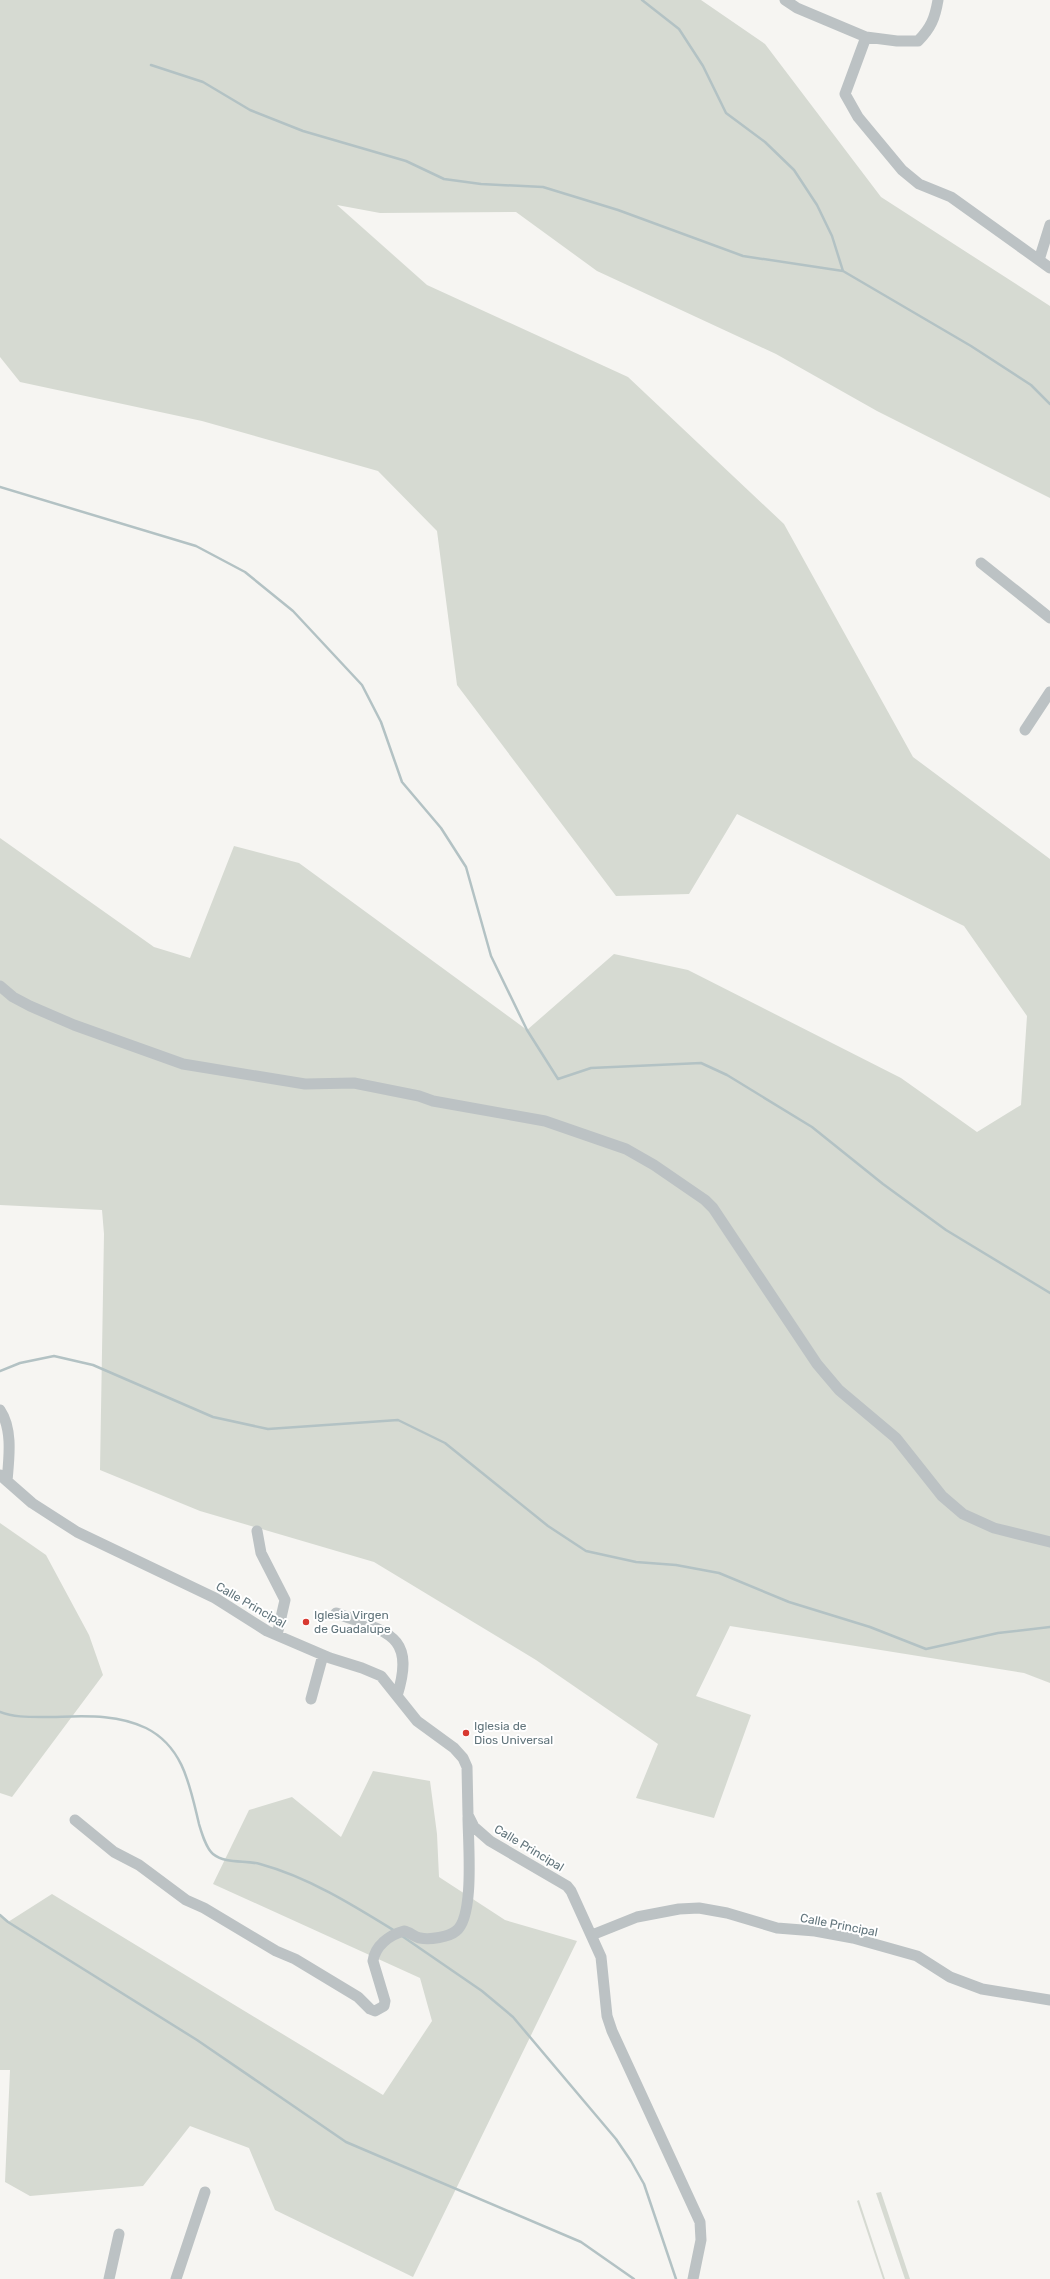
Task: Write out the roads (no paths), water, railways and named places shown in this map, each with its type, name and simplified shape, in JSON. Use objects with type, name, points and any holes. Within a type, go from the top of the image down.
[{"type":"street","points":[[785,0],[797,8],[866,37],[897,41],[918,41],[929,30],[936,17],[938,0]]},
{"type":"street","points":[[866,37],[845,94],[858,117],[902,170],[919,184],[951,197],[1050,268]]},
{"type":"street","points":[[1039,260],[1050,225]]},
{"type":"street","points":[[981,563],[1050,618]]},
{"type":"street","points":[[1025,730],[1050,692]]},
{"type":"street","points":[[0,986],[13,997],[30,1006],[74,1025],[183,1064],[305,1084],[354,1083],[419,1096],[433,1101],[546,1121],[626,1149],[654,1165],[713,1208],[817,1364],[839,1390],[896,1438],[952,1506],[963,1514],[994,1528],[1050,1542]]},
{"type":"street","points":[[0,1410],[6,1419],[10,1453],[4,1478]]},
{"type":"street","name":"Calle Principal","points":[[4,1478],[32,1503],[77,1532],[215,1598],[277,1635],[323,1655],[376,1674],[397,1696],[417,1721],[454,1748],[463,1758],[467,1767],[468,1815],[470,1822],[480,1834],[567,1886],[592,1934],[636,1918],[679,1909],[698,1908],[727,1914],[777,1928],[815,1931],[853,1938],[917,1956],[950,1977],[982,1989],[1050,2000]]},
{"type":"street","points":[[257,1531],[261,1553],[285,1600],[277,1635]]},
{"type":"street","points":[[336,1613],[385,1632],[397,1641],[404,1658],[402,1682],[397,1696]]},
{"type":"street","points":[[311,1699],[323,1655]]},
{"type":"street","points":[[75,1820],[114,1852],[139,1865],[186,1900],[204,1908],[276,1951],[295,1959],[358,1996],[370,2009],[375,2011],[384,2006],[385,2001],[373,1961],[373,1955],[379,1946],[389,1937],[404,1931],[420,1938],[449,1935],[456,1931],[464,1920],[469,1889],[468,1815]]},
{"type":"street","points":[[592,1934],[603,1966],[605,2007],[612,2031],[700,2222],[701,2240],[693,2279]]},
{"type":"street","points":[[176,2279],[205,2192]]},
{"type":"street","points":[[109,2279],[119,2234]]},
{"type":"waterway","points":[[642,0],[679,29],[703,66],[726,113],[765,142],[794,170],[817,205],[832,236],[843,271]]},
{"type":"waterway","points":[[151,65],[203,82],[250,110],[303,131],[406,161],[444,179],[481,184],[543,187],[618,210],[743,256],[843,271],[971,346],[1031,385],[1050,404]]},
{"type":"waterway","points":[[0,487],[196,546],[245,572],[293,611],[362,685],[381,722],[402,782],[441,828],[466,867],[491,956],[527,1030],[558,1079],[591,1068],[701,1063],[727,1075],[812,1127],[883,1184],[946,1230],[1050,1293]]},
{"type":"waterway","points":[[0,1371],[20,1363],[54,1356],[93,1365],[213,1417],[268,1429],[398,1420],[445,1443],[548,1526],[586,1551],[636,1562],[676,1565],[719,1573],[789,1602],[870,1627],[926,1649],[998,1633],[1050,1627]]},
{"type":"waterway","points":[[0,1712],[26,1717],[108,1717],[146,1728],[159,1736],[177,1757],[188,1782],[206,1845],[213,1854],[229,1861],[260,1864],[295,1876],[330,1893],[395,1931]]},
{"type":"waterway","points":[[0,1915],[8,1922],[197,2040],[346,2142],[581,2242],[634,2279]]},
{"type":"waterway","points":[[402,1936],[482,1991],[513,2017],[616,2139],[644,2184],[676,2279]]},
{"type":"place","name":"Iglesia Virgen de Guadalupe","points":[[306,1622]]},
{"type":"place","name":"Iglesia de Dios Universal","points":[[466,1733]]}]
